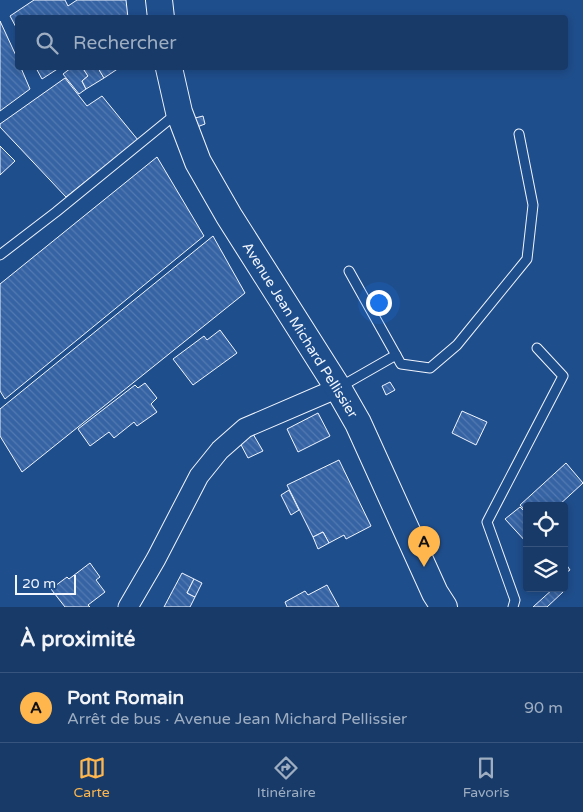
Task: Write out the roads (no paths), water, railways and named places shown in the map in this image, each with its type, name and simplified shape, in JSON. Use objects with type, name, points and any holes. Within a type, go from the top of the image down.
[{"type":"street","points":[[159,0],[161,15]]},
{"type":"street","name":"Avenue Jean Michard Pellissier","points":[[169,70],[178,112],[198,162],[338,388],[370,448],[439,602]]},
{"type":"street","points":[[128,607],[199,476],[220,450],[245,428],[338,388]]},
{"type":"lane","points":[[0,254],[56,212],[178,112]]},
{"type":"lane","points":[[349,271],[401,364],[430,368],[457,345],[527,259],[533,205],[519,134]]},
{"type":"lane","points":[[513,607],[515,600],[487,522],[563,376],[537,348]]},
{"type":"lane","points":[[338,388],[396,355]]},
{"type":"place","name":"Pont Romain","points":[[424,567]]}]
